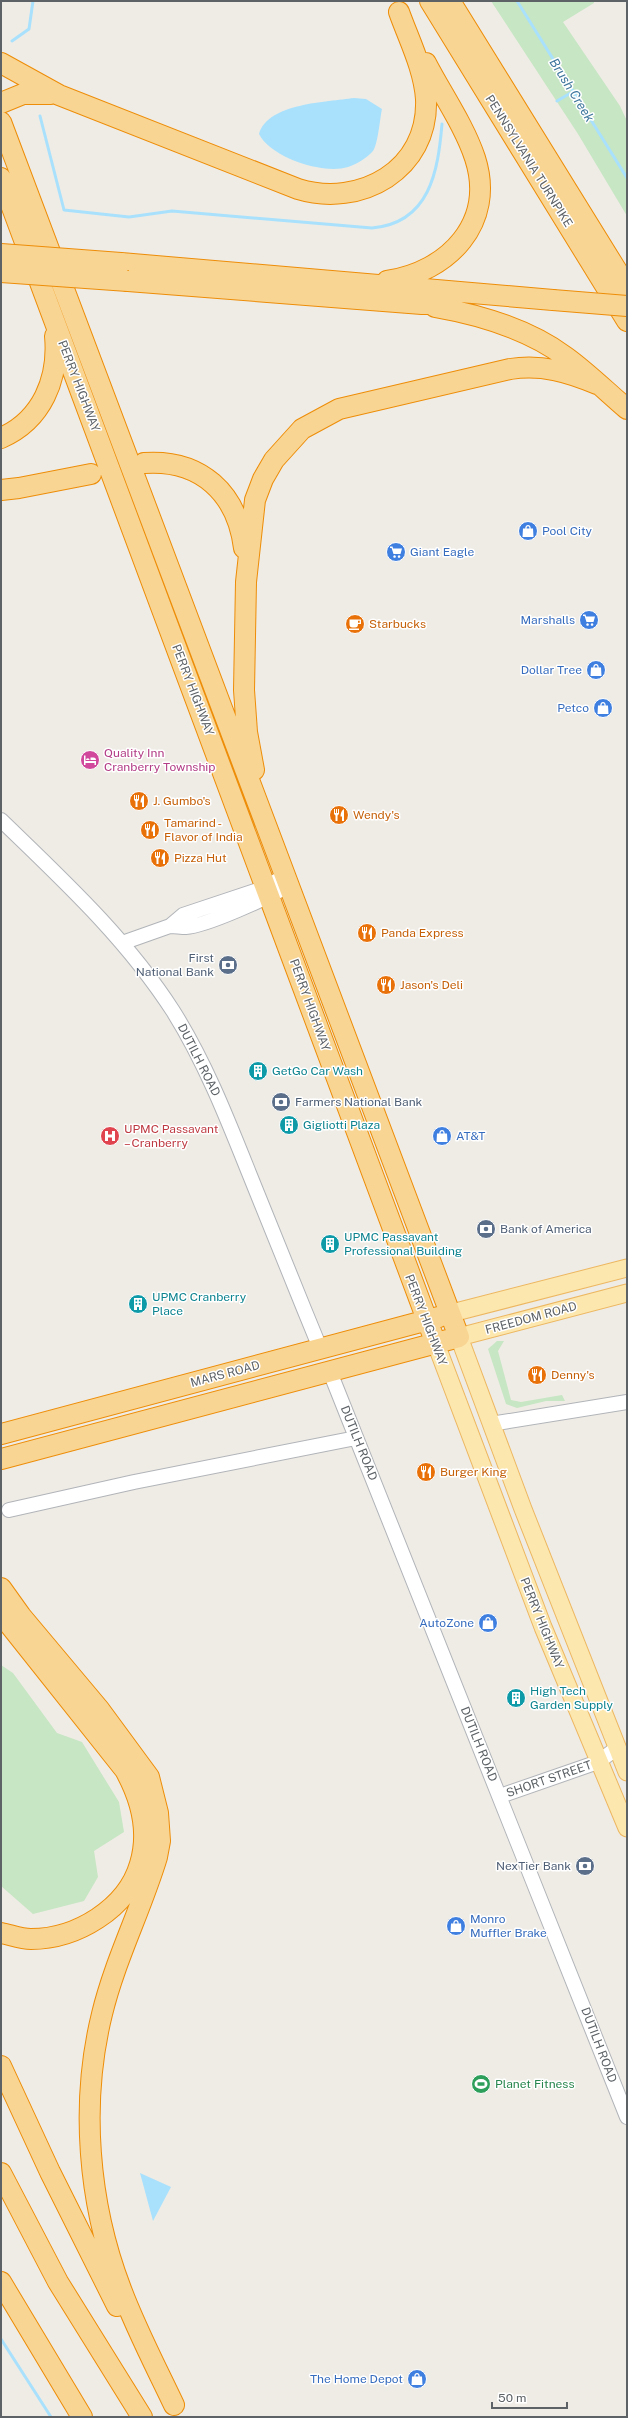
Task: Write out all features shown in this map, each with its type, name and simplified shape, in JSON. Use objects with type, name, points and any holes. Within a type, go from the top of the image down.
[{"type":"highway","name":"PENNSYLVANIA TURNPIKE","points":[[430,1],[627,320]]},
{"type":"highway","name":"PENNSYLVANIA TURNPIKE","points":[[450,1],[627,287]]},
{"type":"highway","points":[[1,63],[59,96],[298,189],[326,195],[354,193],[381,182],[397,169],[415,146],[425,119],[426,99],[422,79],[396,7]]},
{"type":"highway","points":[[361,285],[411,276],[443,260],[467,234],[478,207],[479,181],[472,150],[396,7]]},
{"type":"highway","points":[[1,103],[12,97],[29,93],[59,96]]},
{"type":"highway","name":"PERRY HIGHWAY","points":[[1,122],[448,1314],[459,1337]]},
{"type":"highway","name":"PERRY HIGHWAY","points":[[1,178],[269,891],[436,1344]]},
{"type":"highway","points":[[1,254],[125,272],[422,304],[627,306]]},
{"type":"highway","points":[[1,272],[125,272],[361,285],[554,305],[627,316]]},
{"type":"highway","points":[[422,304],[495,321],[532,336],[566,356],[627,409]]},
{"type":"highway","points":[[1,438],[15,431],[30,419],[46,396],[53,379],[55,361],[54,318]]},
{"type":"highway","points":[[266,828],[250,752],[245,711],[243,669],[246,582],[254,511],[263,479],[287,443],[315,421],[359,403],[520,368],[540,367],[558,370],[597,384]]},
{"type":"highway","points":[[144,464],[170,463],[187,468],[207,479],[224,494],[234,510],[240,529],[246,582]]},
{"type":"highway","points":[[1,490],[27,487],[91,474]]},
{"type":"highway","name":"MARS ROAD","points":[[1,1434],[448,1314]]},
{"type":"highway","name":"FREEDOM ROAD","points":[[436,1344],[459,1337]]},
{"type":"highway","name":"MARS ROAD","points":[[1,1459],[436,1344]]},
{"type":"highway","points":[[1,1422],[47,1421]]},
{"type":"highway","points":[[1,1588],[21,1616],[141,1763],[149,1777],[155,1793],[160,1841],[157,1857],[102,2013],[93,2064],[90,2133],[94,2180],[109,2252],[121,2290],[177,2411]]},
{"type":"highway","points":[[1,1614],[125,1770],[138,1796],[144,1830],[140,1865],[132,1880],[111,1908],[96,1920],[78,1929],[31,1939],[1,1933]]},
{"type":"highway","points":[[1,2066],[107,2289],[177,2411]]},
{"type":"highway","points":[[1,2173],[58,2282],[142,2417]]},
{"type":"highway","points":[[1,2282],[82,2417]]},
{"type":"highway","points":[[1,2301],[76,2417]]},
{"type":"main road","name":"FREEDOM ROAD","points":[[448,1314],[627,1268]]},
{"type":"main road","name":"FREEDOM ROAD","points":[[459,1337],[627,1293]]},
{"type":"main road","name":"PERRY HIGHWAY","points":[[459,1337],[491,1424],[622,1759]]},
{"type":"main road","name":"PERRY HIGHWAY","points":[[436,1344],[537,1612],[598,1762],[627,1828]]},
{"type":"street","name":"DUTILH ROAD","points":[[1,820],[84,902],[122,943],[172,1010],[213,1085],[320,1348]]},
{"type":"street","points":[[122,943],[170,926],[187,927],[269,891],[286,881]]},
{"type":"street","name":"DUTILH ROAD","points":[[330,1372],[627,2117]]},
{"type":"street","points":[[491,1424],[627,1402]]},
{"type":"street","points":[[9,1510],[134,1482],[356,1438]]},
{"type":"street","name":"SHORT STREET","points":[[500,1796],[598,1762],[622,1759]]},
{"type":"green space","points":[[491,1],[594,1],[594,3],[563,22],[620,106],[627,121],[627,216],[578,134]]},
{"type":"green space","points":[[497,1341],[504,1341],[498,1351],[511,1400],[521,1402],[562,1395],[565,1401],[546,1401],[517,1408],[506,1404],[488,1349]]},
{"type":"green space","points":[[1,1665],[13,1673],[57,1733],[82,1742],[119,1802],[124,1832],[94,1851],[98,1877],[84,1901],[33,1914],[1,1886]]},
{"type":"water","points":[[354,98],[366,99],[382,109],[375,148],[365,158],[351,166],[337,169],[312,166],[298,162],[285,157],[274,150],[259,134],[265,124],[274,116],[286,110],[314,103]]},
{"type":"water","points":[[140,2173],[171,2187],[153,2221]]},
{"type":"waterway","points":[[12,41],[29,29],[33,1]]},
{"type":"waterway","name":"Brush Creek","points":[[517,1],[627,178]]},
{"type":"waterway","points":[[557,101],[574,91]]},
{"type":"waterway","points":[[40,116],[64,210],[129,217],[172,211],[372,228],[391,224],[407,216],[419,205],[427,192],[438,159],[442,124]]},
{"type":"waterway","points":[[1,2339],[51,2417]]},
{"type":"place","name":"Pool City","points":[[528,531]]},
{"type":"place","name":"Giant Eagle","points":[[396,552]]},
{"type":"place","name":"Marshalls","points":[[589,620]]},
{"type":"place","name":"Starbucks","points":[[355,624]]},
{"type":"place","name":"Dollar Tree","points":[[596,670]]},
{"type":"place","name":"Petco","points":[[603,708]]},
{"type":"place","name":"Quality Inn Cranberry Township","points":[[90,760]]},
{"type":"place","name":"J. Gumbo's","points":[[139,801]]},
{"type":"place","name":"Wendy's","points":[[339,815]]},
{"type":"place","name":"Tamarind - Flavor of India","points":[[150,830]]},
{"type":"place","name":"Pizza Hut","points":[[160,858]]},
{"type":"place","name":"Panda Express","points":[[367,933]]},
{"type":"place","name":"First National Bank","points":[[228,965]]},
{"type":"place","name":"Jason's Deli","points":[[386,985]]},
{"type":"place","name":"GetGo Car Wash","points":[[258,1071]]},
{"type":"place","name":"Farmers National Bank","points":[[281,1102]]},
{"type":"place","name":"Gigliotti Plaza","points":[[289,1125]]},
{"type":"place","name":"UPMC Passavant – Cranberry","points":[[110,1136]]},
{"type":"place","name":"AT&T","points":[[442,1136]]},
{"type":"place","name":"Bank of America","points":[[486,1229]]},
{"type":"place","name":"UPMC Passavant Professional Building","points":[[330,1244]]},
{"type":"place","name":"UPMC Cranberry Place","points":[[138,1304]]},
{"type":"place","name":"Denny's","points":[[537,1375]]},
{"type":"place","name":"Burger King","points":[[426,1472]]},
{"type":"place","name":"AutoZone","points":[[488,1623]]},
{"type":"place","name":"High Tech Garden Supply","points":[[516,1698]]},
{"type":"place","name":"NexTier Bank","points":[[585,1866]]},
{"type":"place","name":"Monro Muffler Brake","points":[[456,1926]]},
{"type":"place","name":"Planet Fitness","points":[[481,2084]]},
{"type":"place","name":"The Home Depot","points":[[417,2379]]}]
